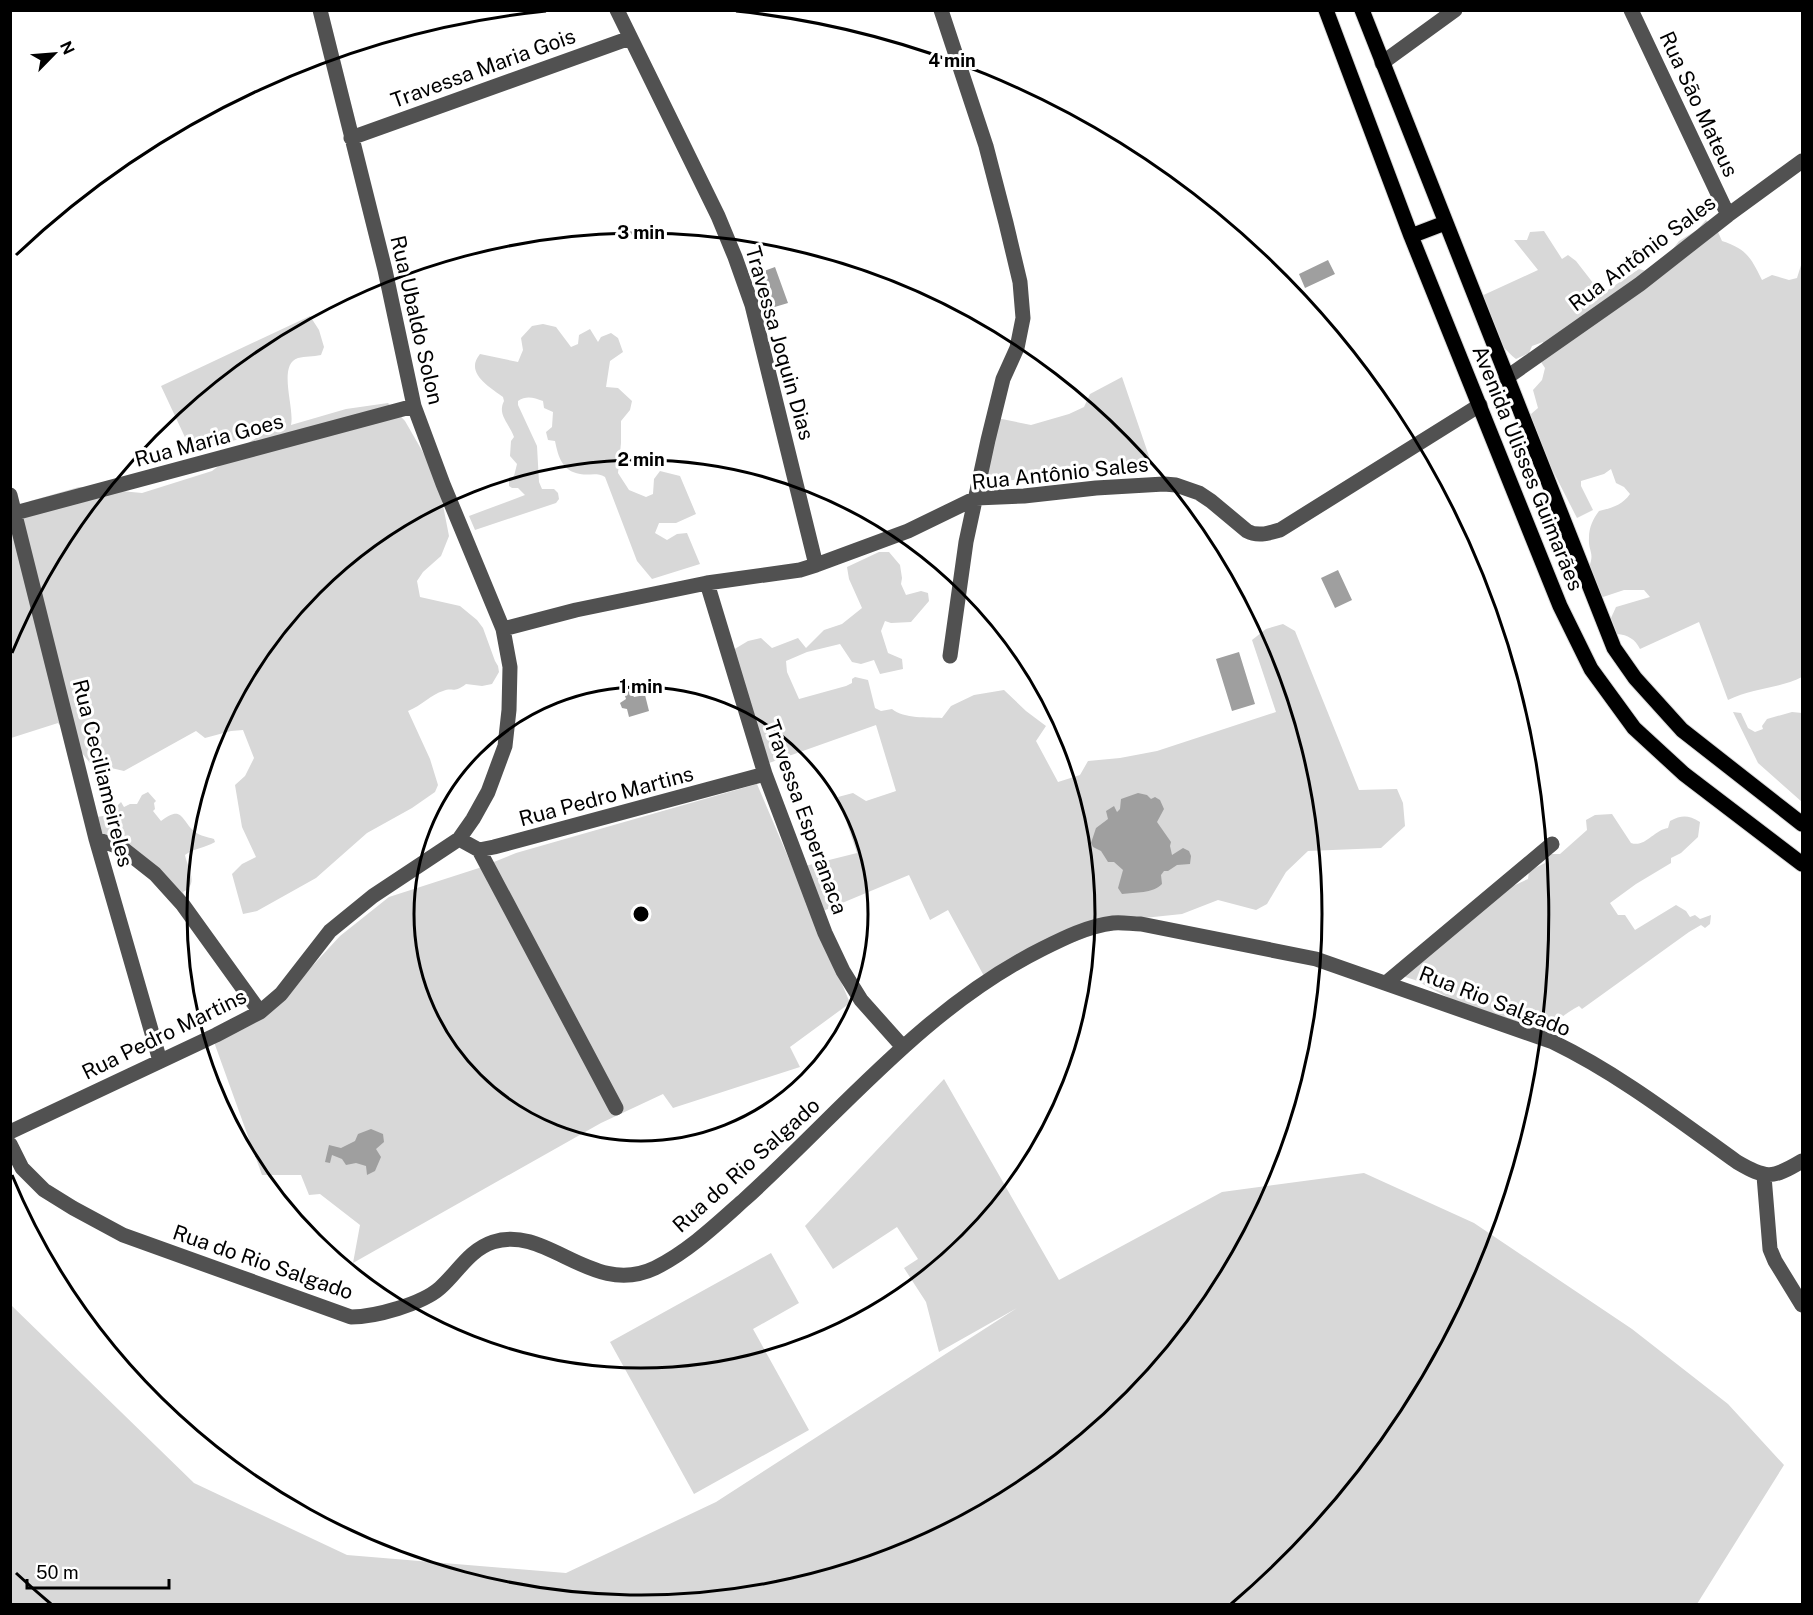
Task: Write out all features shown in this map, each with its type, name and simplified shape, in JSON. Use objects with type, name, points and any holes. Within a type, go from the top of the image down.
[{"type":"main road","name":"Avenida Ulisses Guimarães","points":[[1326,10],[1411,236],[1560,606],[1591,669],[1634,728],[1684,774],[1803,864]]},
{"type":"main road","name":"Avenida Ulisses Guimarães","points":[[1362,10],[1614,648],[1635,678],[1682,730],[1803,824]]},
{"type":"main road","points":[[1411,236],[1445,223]]},
{"type":"street","name":"Rua Ubaldo Solon","points":[[321,10],[385,270],[414,406],[503,628]]},
{"type":"street","name":"Travessa Joquin Dias","points":[[617,10],[718,216],[735,257],[752,305],[816,565]]},
{"type":"street","points":[[941,10],[986,146],[1020,282],[1023,318],[1017,348],[1003,379],[966,542],[950,656]]},
{"type":"street","points":[[1382,63],[1455,10]]},
{"type":"street","name":"Rua São Mateus","points":[[1631,10],[1728,215]]},
{"type":"street","name":"Travessa Maria Gois","points":[[351,138],[630,38]]},
{"type":"street","name":"Rua Antônio Sales","points":[[1506,378],[1640,284],[1728,215],[1803,161]]},
{"type":"street","name":"Rua Antônio Sales","points":[[503,628],[576,610],[707,583],[800,570],[908,531],[976,498],[1024,496],[1107,487],[1176,485],[1211,501],[1254,535],[1280,530],[1480,405]]},
{"type":"street","name":"Rua Maria Goes","points":[[15,513],[414,406]]},
{"type":"street","name":"Rua Ceciliameireles","points":[[10,495],[96,839],[160,1061]]},
{"type":"street","name":"Travessa Esperanaca","points":[[707,583],[765,774],[831,949],[861,1000],[902,1046]]},
{"type":"street","name":"Rua Pedro Martins","points":[[10,1132],[260,1012],[281,994],[330,931],[373,896],[459,839],[488,792],[505,746],[510,667],[503,628]]},
{"type":"street","name":"Rua Pedro Martins","points":[[479,850],[494,848],[765,774]]},
{"type":"street","points":[[96,839],[122,848],[155,874],[183,905],[260,1012]]},
{"type":"street","points":[[459,839],[479,850],[616,1108]]},
{"type":"street","points":[[1386,983],[1552,844]]},
{"type":"street","name":"Rua do Rio Salgado","points":[[10,1144],[22,1168],[44,1190],[123,1236],[351,1317],[363,1317],[402,1307],[428,1296],[439,1289],[482,1245],[502,1239],[520,1239],[605,1274],[630,1274],[654,1269],[686,1249],[719,1222],[781,1167],[902,1046],[969,993],[1020,960],[1088,928],[1114,923],[1141,924]]},
{"type":"street","name":"Rua Rio Salgado","points":[[1141,924],[1316,959],[1552,1042],[1611,1073],[1737,1162],[1764,1176]]},
{"type":"street","points":[[1803,1161],[1777,1174],[1764,1176],[1770,1249],[1803,1305]]},
{"type":"shaded area","points":[[1706,220],[1718,232],[1722,241],[1737,247],[1747,255],[1762,280],[1772,275],[1789,280],[1797,278],[1802,262],[1802,677],[1728,700],[1699,622],[1640,649],[1631,638],[1617,634],[1611,618],[1616,607],[1650,597],[1644,590],[1624,590],[1603,597],[1596,592],[1589,567],[1591,555],[1589,534],[1599,511],[1616,506],[1630,494],[1616,483],[1611,469],[1604,474],[1581,481],[1581,486],[1593,510],[1577,518],[1532,430],[1531,414],[1538,408],[1533,390],[1542,380],[1545,368],[1541,362],[1543,342],[1532,346],[1529,353],[1516,359],[1498,339],[1477,298],[1538,270],[1514,240],[1527,240],[1530,232],[1544,231],[1562,259],[1568,255],[1576,261],[1597,288],[1608,290],[1639,269],[1650,272],[1667,257],[1679,241],[1697,230]]},
{"type":"shaded area","points":[[1328,260],[1335,274],[1305,288],[1299,274]]},
{"type":"shaded area","points":[[775,267],[788,303],[768,309],[756,274]]},
{"type":"shaded area","points":[[310,316],[319,330],[324,347],[321,355],[298,358],[292,362],[289,369],[291,425],[346,409],[388,403],[405,421],[432,468],[440,490],[449,536],[441,556],[423,572],[417,581],[420,597],[460,606],[477,620],[483,628],[499,672],[492,684],[482,686],[466,684],[456,690],[446,690],[408,711],[430,759],[438,785],[435,792],[412,808],[367,833],[316,878],[257,911],[243,914],[232,874],[242,864],[256,857],[242,827],[235,785],[245,776],[254,758],[243,730],[205,738],[196,731],[124,771],[90,763],[58,723],[11,738],[10,518],[30,501],[79,487],[142,493],[212,471],[265,433],[206,447],[190,448],[161,386]]},
{"type":"shaded area","points":[[543,324],[556,327],[571,347],[578,344],[579,335],[590,329],[598,342],[601,337],[611,333],[618,338],[623,352],[610,361],[606,387],[618,388],[632,401],[630,410],[621,421],[618,473],[629,490],[646,497],[653,494],[654,479],[660,471],[680,476],[696,514],[676,523],[659,523],[655,533],[667,540],[677,534],[687,533],[700,564],[652,579],[637,561],[605,477],[580,474],[565,466],[559,457],[555,441],[548,440],[546,432],[552,427],[553,412],[544,408],[543,401],[530,398],[518,401],[518,405],[537,446],[539,482],[542,489],[554,489],[559,499],[556,503],[475,530],[469,516],[525,495],[518,488],[509,486],[509,480],[514,476],[517,464],[510,456],[511,441],[514,437],[503,415],[503,397],[481,379],[475,367],[476,361],[480,354],[518,362],[523,350],[521,338],[532,326]]},
{"type":"shaded area","points":[[1122,377],[1152,465],[985,483],[997,418],[1031,425],[1069,414],[1084,407],[1090,394]]},
{"type":"shaded area","points":[[879,552],[889,552],[900,565],[901,584],[906,595],[921,591],[928,593],[929,601],[911,622],[885,621],[881,631],[888,653],[902,659],[903,669],[880,674],[874,660],[861,664],[852,662],[840,644],[807,652],[786,661],[787,672],[799,699],[846,686],[852,683],[855,677],[868,680],[875,708],[881,711],[892,709],[909,716],[942,718],[951,706],[974,695],[1004,690],[1046,726],[1036,741],[1058,782],[1080,775],[1088,761],[1157,751],[1276,712],[1252,640],[1266,629],[1283,624],[1295,631],[1359,790],[1397,789],[1403,803],[1405,826],[1381,848],[1308,851],[1286,872],[1267,904],[1256,910],[1218,900],[1182,914],[1134,919],[984,976],[948,910],[930,920],[909,875],[823,911],[805,866],[857,853],[838,797],[853,793],[866,801],[896,791],[876,725],[769,763],[733,650],[748,641],[761,638],[772,648],[798,638],[806,648],[824,630],[842,624],[862,608],[849,579],[847,567]]},
{"type":"shaded area","points":[[1338,570],[1352,600],[1335,608],[1321,578]]},
{"type":"shaded area","points":[[1239,652],[1255,704],[1232,711],[1216,659]]},
{"type":"shaded area","points":[[630,691],[634,697],[645,695],[649,711],[629,717],[627,709],[622,708],[620,703],[626,699],[624,693]]},
{"type":"shaded area","points":[[1733,712],[1741,713],[1748,728],[1755,732],[1763,729],[1762,726],[1767,719],[1792,712],[1802,713],[1802,802],[1758,763]]},
{"type":"shaded area","points":[[757,784],[850,1003],[790,1047],[800,1067],[673,1108],[663,1094],[601,1123],[353,1263],[360,1225],[320,1194],[309,1195],[301,1175],[262,1175],[214,1042],[268,1014],[340,936],[389,897],[479,868],[516,853]]},
{"type":"shaded area","points":[[148,792],[156,801],[153,811],[161,821],[168,816],[178,814],[195,832],[214,839],[215,842],[185,855],[192,880],[188,889],[183,892],[186,899],[146,867],[96,839],[96,817],[110,815],[111,807],[116,807],[121,802],[124,807],[137,804],[142,795]]},
{"type":"shaded area","points":[[1138,793],[1160,800],[1164,809],[1157,822],[1171,842],[1172,855],[1183,848],[1189,851],[1190,864],[1177,865],[1164,871],[1161,875],[1162,884],[1154,890],[1122,894],[1118,888],[1123,870],[1114,862],[1108,862],[1101,851],[1093,847],[1091,843],[1096,828],[1108,819],[1106,811],[1114,806],[1117,812],[1120,809],[1121,799]]},
{"type":"shaded area","points":[[1612,814],[1631,843],[1636,844],[1668,828],[1670,821],[1678,818],[1688,817],[1700,822],[1698,837],[1681,853],[1671,858],[1671,863],[1610,903],[1618,915],[1625,915],[1635,930],[1676,905],[1686,911],[1690,917],[1695,915],[1700,919],[1711,915],[1710,924],[1705,928],[1701,925],[1689,932],[1582,1009],[1579,1006],[1570,1011],[1549,1033],[1451,999],[1415,980],[1402,976],[1502,891],[1528,879],[1529,871],[1545,863],[1550,854],[1560,854],[1587,830],[1586,820],[1595,815]]},
{"type":"shaded area","points":[[944,1079],[1059,1280],[1222,1192],[1364,1173],[1474,1223],[1632,1329],[1728,1404],[1784,1465],[1697,1604],[11,1604],[11,1305],[194,1483],[347,1555],[566,1573],[716,1502],[1017,1308],[939,1352],[926,1302],[904,1268],[918,1259],[897,1227],[833,1269],[805,1226]]},
{"type":"shaded area","points":[[371,1129],[383,1134],[384,1142],[376,1149],[381,1157],[375,1171],[367,1175],[366,1166],[356,1163],[346,1165],[342,1159],[332,1155],[330,1163],[325,1162],[329,1145],[341,1148],[355,1141],[358,1134]]},
{"type":"shaded area","points":[[771,1253],[799,1303],[753,1329],[809,1430],[694,1494],[610,1342]]}]
